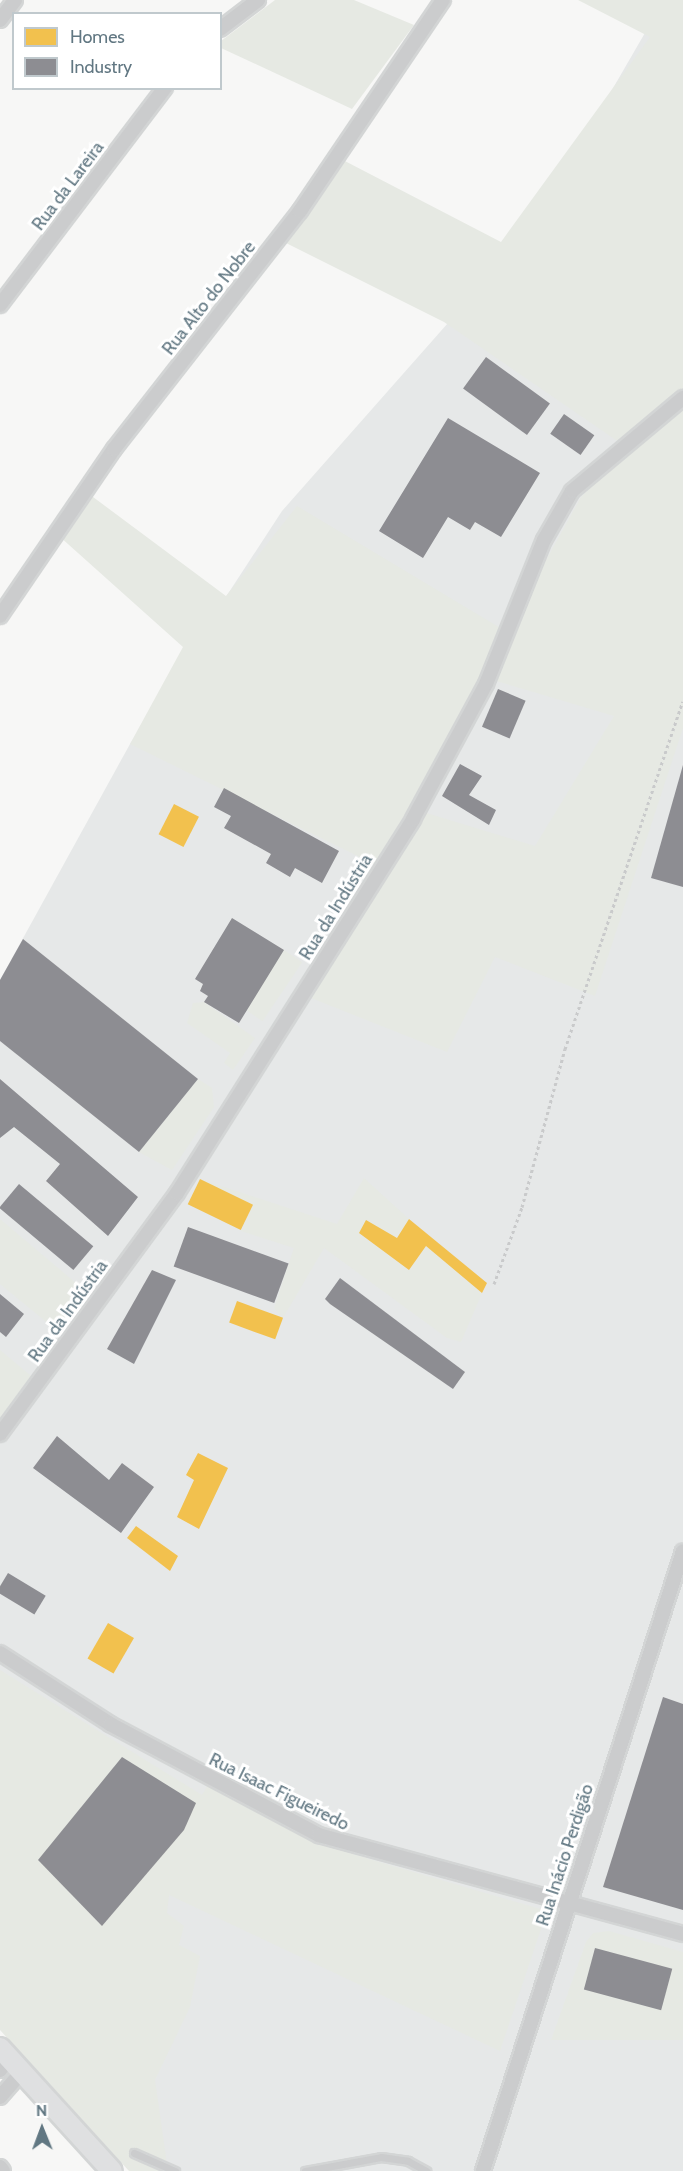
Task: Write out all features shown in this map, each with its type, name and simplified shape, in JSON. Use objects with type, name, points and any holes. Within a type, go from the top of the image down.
[{"type":"main road","points":[[8,2062],[112,2171]]},
{"type":"street","points":[[0,20],[15,0]]},
{"type":"street","points":[[222,27],[258,0]]},
{"type":"street","name":"Rua Alto do Nobre","points":[[0,616],[114,449],[300,211],[443,0]]},
{"type":"street","name":"Rua da Lareira","points":[[0,305],[163,90]]},
{"type":"street","name":"Rua da Indústria","points":[[0,1434],[177,1193],[413,819],[486,684],[544,540],[572,491],[683,398]]},
{"type":"street","name":"Rua Inácio Perdigão","points":[[483,2171],[683,1551]]},
{"type":"street","name":"Rua Isaac Figueiredo","points":[[0,1653],[110,1724],[319,1835],[683,1934]]},
{"type":"street","points":[[0,2097],[8,2062]]},
{"type":"street","points":[[0,2167],[3,2171]]},
{"type":"lane","points":[[135,2153],[175,2171]]},
{"type":"lane","points":[[305,2171],[381,2157],[408,2161],[426,2171]]},
{"type":"path","points":[[494,1284],[522,1207],[565,1049],[683,701]]},
{"type":"shaded area","points":[[275,0],[354,0],[414,25],[352,109],[222,48],[222,40]]},
{"type":"shaded area","points":[[578,0],[683,0],[683,728],[595,996],[495,957],[447,1052],[306,996],[420,811],[535,846],[614,716],[493,680],[539,573],[581,497],[629,449],[444,322],[280,240],[341,159],[501,242],[650,37]]},
{"type":"shaded area","points":[[664,0],[683,0],[683,2171],[135,2171],[0,2013],[0,980],[130,744],[282,511],[478,289],[594,121]]},
{"type":"shaded area","points":[[89,494],[226,596],[297,506],[507,632],[380,867],[130,744],[183,647],[59,536]]},
{"type":"shaded area","points":[[284,950],[302,962],[263,1021],[244,1009]]},
{"type":"shaded area","points":[[204,1002],[255,1038],[233,1070],[224,1063],[230,1053],[187,1023],[193,1003]]},
{"type":"shaded area","points":[[198,1079],[212,1088],[214,1107],[172,1170],[139,1152]]},
{"type":"shaded area","points":[[364,1178],[409,1219],[397,1238],[367,1221],[359,1234],[409,1270],[426,1246],[482,1293],[461,1342],[447,1338],[324,1248],[283,1318],[274,1308],[294,1248],[241,1231],[253,1205],[200,1179],[337,1224]]},
{"type":"shaded area","points":[[0,1219],[89,1294],[61,1334],[0,1284]]},
{"type":"shaded area","points":[[0,1350],[36,1380],[0,1428]]},
{"type":"shaded area","points":[[0,1670],[202,1795],[208,1785],[349,1853],[547,1911],[500,2051],[169,1895],[167,1913],[184,1926],[179,1945],[200,1956],[190,2007],[155,2080],[168,2171],[129,2171],[0,2030]]},
{"type":"shaded area","points":[[609,1931],[683,1952],[683,2040],[551,2040],[586,1942],[593,1933]]},
{"type":"building: Homes","points":[[174,804],[199,817],[184,847],[159,834]]},
{"type":"building: Homes","points":[[200,1179],[253,1205],[241,1230],[188,1204]]},
{"type":"building: Homes","points":[[409,1219],[487,1283],[482,1293],[426,1246],[409,1270],[359,1233],[366,1220],[397,1238]]},
{"type":"building: Homes","points":[[237,1301],[283,1318],[275,1339],[229,1323]]},
{"type":"building: Homes","points":[[198,1453],[228,1468],[199,1529],[177,1517],[194,1480],[186,1475]]},
{"type":"building: Homes","points":[[136,1526],[178,1556],[170,1571],[127,1538]]},
{"type":"building: Homes","points":[[108,1623],[134,1638],[113,1674],[88,1659]]},
{"type":"building: Industry","points":[[486,357],[550,403],[527,435],[463,389]]},
{"type":"building: Industry","points":[[564,414],[594,435],[581,455],[550,434]]},
{"type":"building: Industry","points":[[448,418],[540,473],[501,537],[475,522],[470,530],[448,517],[423,558],[379,531]]},
{"type":"building: Industry","points":[[498,689],[526,701],[510,738],[482,727]]},
{"type":"building: Industry","points":[[460,764],[482,776],[469,795],[496,810],[489,825],[442,796]]},
{"type":"building: Industry","points":[[683,765],[683,887],[651,878]]},
{"type":"building: Industry","points":[[224,788],[339,851],[322,883],[295,868],[290,877],[266,863],[271,854],[224,828],[231,816],[214,807]]},
{"type":"building: Industry","points":[[232,918],[284,950],[239,1023],[204,1002],[208,996],[200,991],[203,984],[195,979]]},
{"type":"building: Industry","points":[[23,939],[198,1079],[139,1152],[0,1041],[0,980]]},
{"type":"building: Industry","points":[[0,1079],[138,1197],[108,1236],[46,1181],[60,1164],[14,1127],[0,1138]]},
{"type":"building: Industry","points":[[19,1184],[93,1246],[73,1270],[0,1209]]},
{"type":"building: Industry","points":[[188,1227],[289,1264],[274,1303],[174,1266]]},
{"type":"building: Industry","points":[[152,1270],[176,1280],[134,1364],[107,1349]]},
{"type":"building: Industry","points":[[340,1278],[465,1372],[453,1389],[330,1304],[325,1299]]},
{"type":"building: Industry","points":[[0,1294],[24,1314],[6,1337],[0,1332]]},
{"type":"building: Industry","points":[[57,1436],[109,1480],[122,1463],[154,1487],[121,1533],[33,1468]]},
{"type":"building: Industry","points":[[8,1573],[46,1596],[34,1615],[0,1594],[0,1586]]},
{"type":"building: Industry","points":[[663,1697],[683,1704],[683,1910],[603,1887]]},
{"type":"building: Industry","points":[[122,1757],[196,1803],[184,1830],[102,1926],[38,1860]]},
{"type":"building: Industry","points":[[595,1948],[672,1969],[661,2010],[584,1990]]}]
